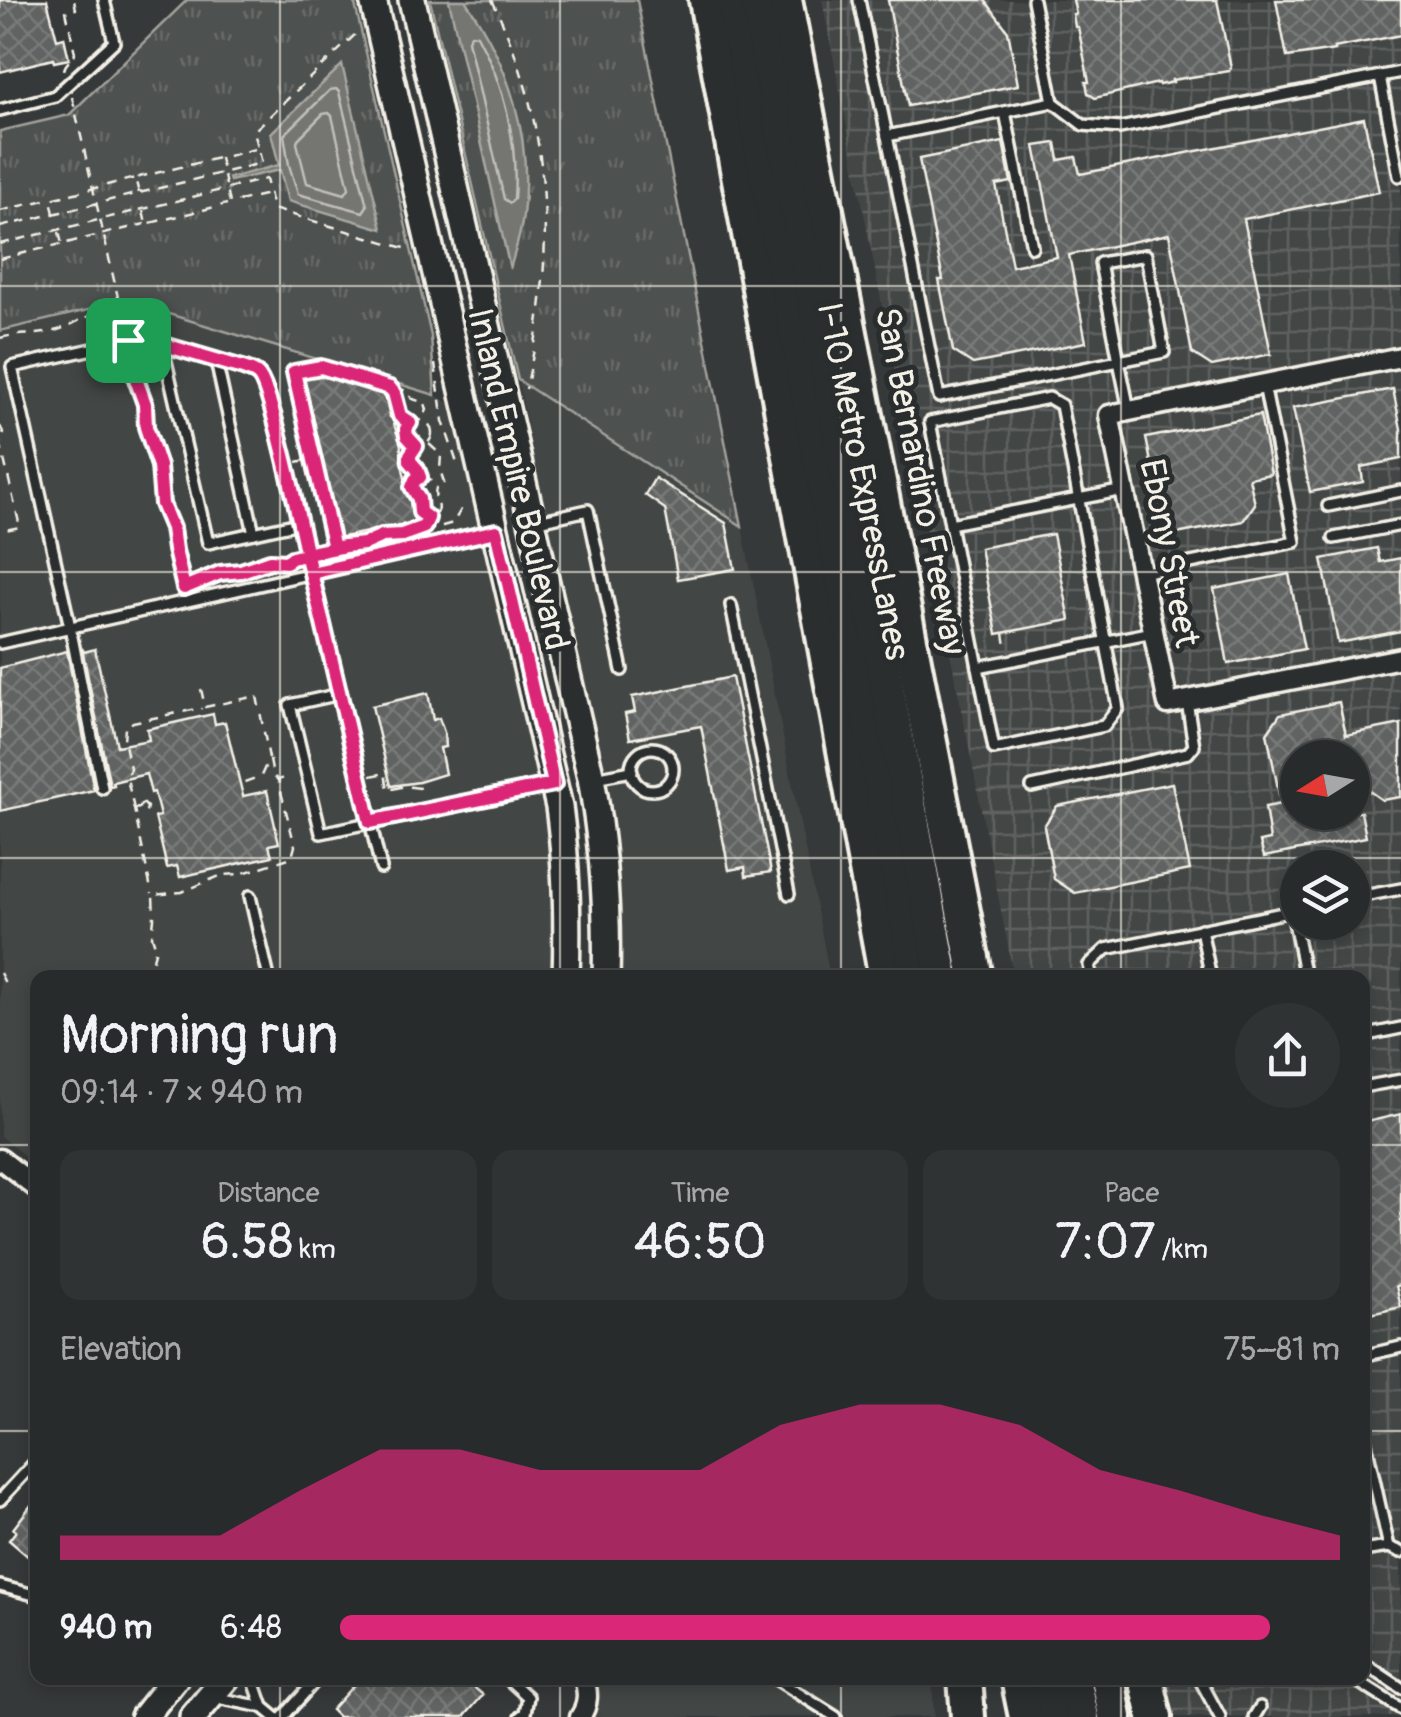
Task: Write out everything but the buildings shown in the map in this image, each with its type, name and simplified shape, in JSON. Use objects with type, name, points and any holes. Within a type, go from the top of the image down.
[{"type":"highway","points":[[706,0],[885,970]]},
{"type":"highway","name":"I-10 Metro ExpressLanes","points":[[733,0],[916,970]]},
{"type":"highway","name":"I-10 Metro ExpressLanes","points":[[756,0],[940,970]]},
{"type":"highway","name":"San Bernardino Freeway","points":[[785,0],[974,970]]},
{"type":"highway","points":[[966,1685],[968,1717]]},
{"type":"highway","points":[[1019,1685],[1026,1717]]},
{"type":"highway","points":[[1051,1685],[1058,1717]]},
{"type":"highway","points":[[1075,1685],[1082,1717]]},
{"type":"highway","points":[[1109,1685],[1115,1717]]},
{"type":"highway","points":[[1148,1685],[1155,1717]]},
{"type":"main road","name":"Inland Empire Boulevard","points":[[373,0],[554,784],[566,856],[566,970]]},
{"type":"main road","name":"Inland Empire Boulevard","points":[[412,0],[591,778],[605,880],[606,970]]},
{"type":"main road","points":[[496,531],[532,523]]},
{"type":"main road","points":[[144,1717],[169,1685]]},
{"type":"main road","points":[[193,1717],[218,1687]]},
{"type":"street","points":[[1129,410],[1401,357]]},
{"type":"street","name":"Ebony Street","points":[[1129,410],[1109,415],[1124,490],[1168,704],[1188,700]]},
{"type":"street","points":[[1188,700],[1401,658]]},
{"type":"street","points":[[0,1159],[30,1183]]},
{"type":"street","points":[[584,1716],[586,1685]]},
{"type":"lane","points":[[0,110],[55,96],[114,42],[104,0]]},
{"type":"lane","points":[[859,0],[938,397],[1118,361],[1164,352],[1146,255],[1100,264],[1118,361],[1129,410]]},
{"type":"lane","points":[[1033,0],[1053,102],[1084,125],[1120,128],[1401,72]]},
{"type":"lane","points":[[1380,76],[1400,176]]},
{"type":"lane","points":[[886,136],[1053,102]]},
{"type":"lane","points":[[1006,112],[1032,247]]},
{"type":"lane","points":[[102,788],[12,367],[141,338],[243,368],[259,376],[269,395],[381,868]]},
{"type":"lane","points":[[162,344],[208,543],[299,523]]},
{"type":"lane","points":[[216,361],[254,532]]},
{"type":"lane","points":[[1141,573],[1295,542],[1264,384]]},
{"type":"lane","points":[[1049,398],[1060,406],[1077,499],[1118,708],[1104,726],[994,749],[930,422],[1049,398]]},
{"type":"lane","points":[[950,524],[1124,490]]},
{"type":"lane","points":[[1328,506],[1401,492]]},
{"type":"lane","points":[[532,523],[588,510],[622,670]]},
{"type":"lane","points":[[1334,538],[1401,525]]},
{"type":"lane","points":[[0,642],[496,531]]},
{"type":"lane","points":[[731,605],[788,894]]},
{"type":"lane","points":[[978,666],[1153,632]]},
{"type":"lane","points":[[340,694],[290,705],[320,833],[554,784]]},
{"type":"lane","points":[[1032,787],[1188,753],[1194,746],[1188,700]]},
{"type":"lane","points":[[650,748],[663,751],[673,768],[670,780],[653,790],[642,787],[632,772],[634,759],[650,748]]},
{"type":"lane","points":[[591,778],[632,772]]},
{"type":"lane","points":[[1370,894],[1401,888]]},
{"type":"lane","points":[[250,896],[267,970]]},
{"type":"lane","points":[[1090,970],[1089,965],[1106,948],[1280,913]]},
{"type":"lane","points":[[1201,929],[1209,970]]},
{"type":"lane","points":[[1299,940],[1304,970]]},
{"type":"lane","points":[[1370,1034],[1401,1028]]},
{"type":"lane","points":[[1370,1086],[1401,1080]]},
{"type":"lane","points":[[1370,1354],[1401,1347]]},
{"type":"lane","points":[[1370,1461],[1389,1547]]},
{"type":"lane","points":[[0,1500],[30,1468]]},
{"type":"lane","points":[[1370,1550],[1389,1547],[1401,1552]]},
{"type":"lane","points":[[0,1586],[30,1594]]},
{"type":"lane","points":[[1370,1667],[1401,1688]]},
{"type":"lane","points":[[256,1685],[264,1706]]},
{"type":"lane","points":[[283,1717],[312,1685]]},
{"type":"lane","points":[[515,1685],[528,1697],[520,1717]]},
{"type":"lane","points":[[785,1685],[836,1717]]},
{"type":"lane","points":[[1203,1685],[1220,1717]]},
{"type":"lane","points":[[1363,1685],[1401,1709]]},
{"type":"lane","points":[[218,1687],[264,1706],[275,1717]]},
{"type":"lane","points":[[1254,1717],[1260,1707]]},
{"type":"path","points":[[74,0],[76,9],[66,11],[75,52],[64,68],[132,368],[145,404],[146,427],[159,466],[162,504],[172,528],[184,588],[220,573],[270,561],[286,562],[424,527],[438,510],[436,488]]},
{"type":"path","points":[[492,0],[524,85],[545,200],[543,297],[526,390]]},
{"type":"path","points":[[0,227],[262,162],[254,131],[362,28]]},
{"type":"path","points":[[0,211],[258,148]]},
{"type":"path","points":[[220,158],[230,203]]},
{"type":"path","points":[[135,178],[139,193]]},
{"type":"path","points":[[0,244],[266,180],[273,209],[414,251]]},
{"type":"path","points":[[0,259],[269,193]]},
{"type":"path","points":[[51,199],[54,214]]},
{"type":"path","points":[[143,210],[146,224]]},
{"type":"path","points":[[58,230],[62,244]]},
{"type":"path","points":[[0,338],[59,330],[99,313],[122,314]]},
{"type":"path","points":[[435,366],[442,420],[458,466]]},
{"type":"path","points":[[334,548],[294,372],[321,367],[390,388],[400,416],[410,423]]},
{"type":"path","points":[[394,393],[404,390],[412,399],[425,404],[427,410],[422,420]]},
{"type":"path","points":[[388,407],[398,405]]},
{"type":"path","points":[[416,446],[406,429],[410,423],[422,420],[429,424],[432,437],[428,443],[416,446],[410,455],[420,477]]},
{"type":"path","points":[[0,426],[20,527],[0,531]]},
{"type":"path","points":[[400,438],[407,436]]},
{"type":"path","points":[[428,443],[441,456],[444,482],[436,488]]},
{"type":"path","points":[[285,464],[314,458]]},
{"type":"path","points":[[420,477],[430,480],[436,488]]},
{"type":"path","points":[[420,477],[413,483],[413,490],[420,512],[428,518]]},
{"type":"path","points":[[424,527],[429,530],[453,523],[468,499]]},
{"type":"path","points":[[384,529],[386,535]]},
{"type":"path","points":[[1004,632],[1007,651]]},
{"type":"path","points":[[201,689],[205,707]]},
{"type":"path","points":[[150,970],[156,948],[152,936],[153,896],[128,783],[125,728],[133,722],[257,696],[269,758],[295,846],[292,857],[240,874],[222,875],[182,892],[153,896]]},
{"type":"path","points":[[261,776],[269,758]]},
{"type":"path","points":[[370,776],[384,773],[388,790],[420,788],[419,782]]},
{"type":"path","points":[[238,784],[274,776]]},
{"type":"path","points":[[278,780],[284,778]]},
{"type":"path","points":[[136,809],[143,812],[157,804]]},
{"type":"path","points":[[0,973],[4,982]]},
{"type":"shaded area","points":[[822,0],[1401,0],[1401,1717],[1174,1717],[1158,1685],[1370,1685],[1370,970],[1013,970]]},
{"type":"shaded area","points":[[126,301],[435,395],[456,407],[547,824],[553,970],[30,970],[30,1160],[0,1136],[0,332]]},
{"type":"shaded area","points":[[518,380],[742,526],[829,970],[617,970],[613,831]]},
{"type":"shaded area","points":[[590,1685],[932,1685],[934,1717],[593,1717],[597,1700]]},
{"type":"green space","points":[[187,0],[354,0],[431,336],[435,395],[126,301],[0,331],[0,131],[69,115]]},
{"type":"green space","points":[[430,0],[637,0],[742,526],[518,380]]},
{"type":"water","points":[[449,0],[465,0],[481,24],[505,75],[521,130],[523,215],[510,269]]},
{"type":"water","points":[[342,65],[382,229],[288,201],[280,170],[230,181],[229,178],[279,165],[271,133]]},
{"type":"route","points":[[128,340],[141,338],[259,376],[269,395],[306,554],[311,573],[496,531],[554,784],[370,822],[306,554],[345,546],[351,544],[364,544],[424,527],[428,518],[420,512],[419,499],[412,487],[420,477],[410,461],[416,446],[407,436],[410,423],[400,416],[390,388],[321,367],[294,372],[334,548],[306,554],[292,558],[286,562],[270,561],[220,573],[184,588],[128,340]]}]
